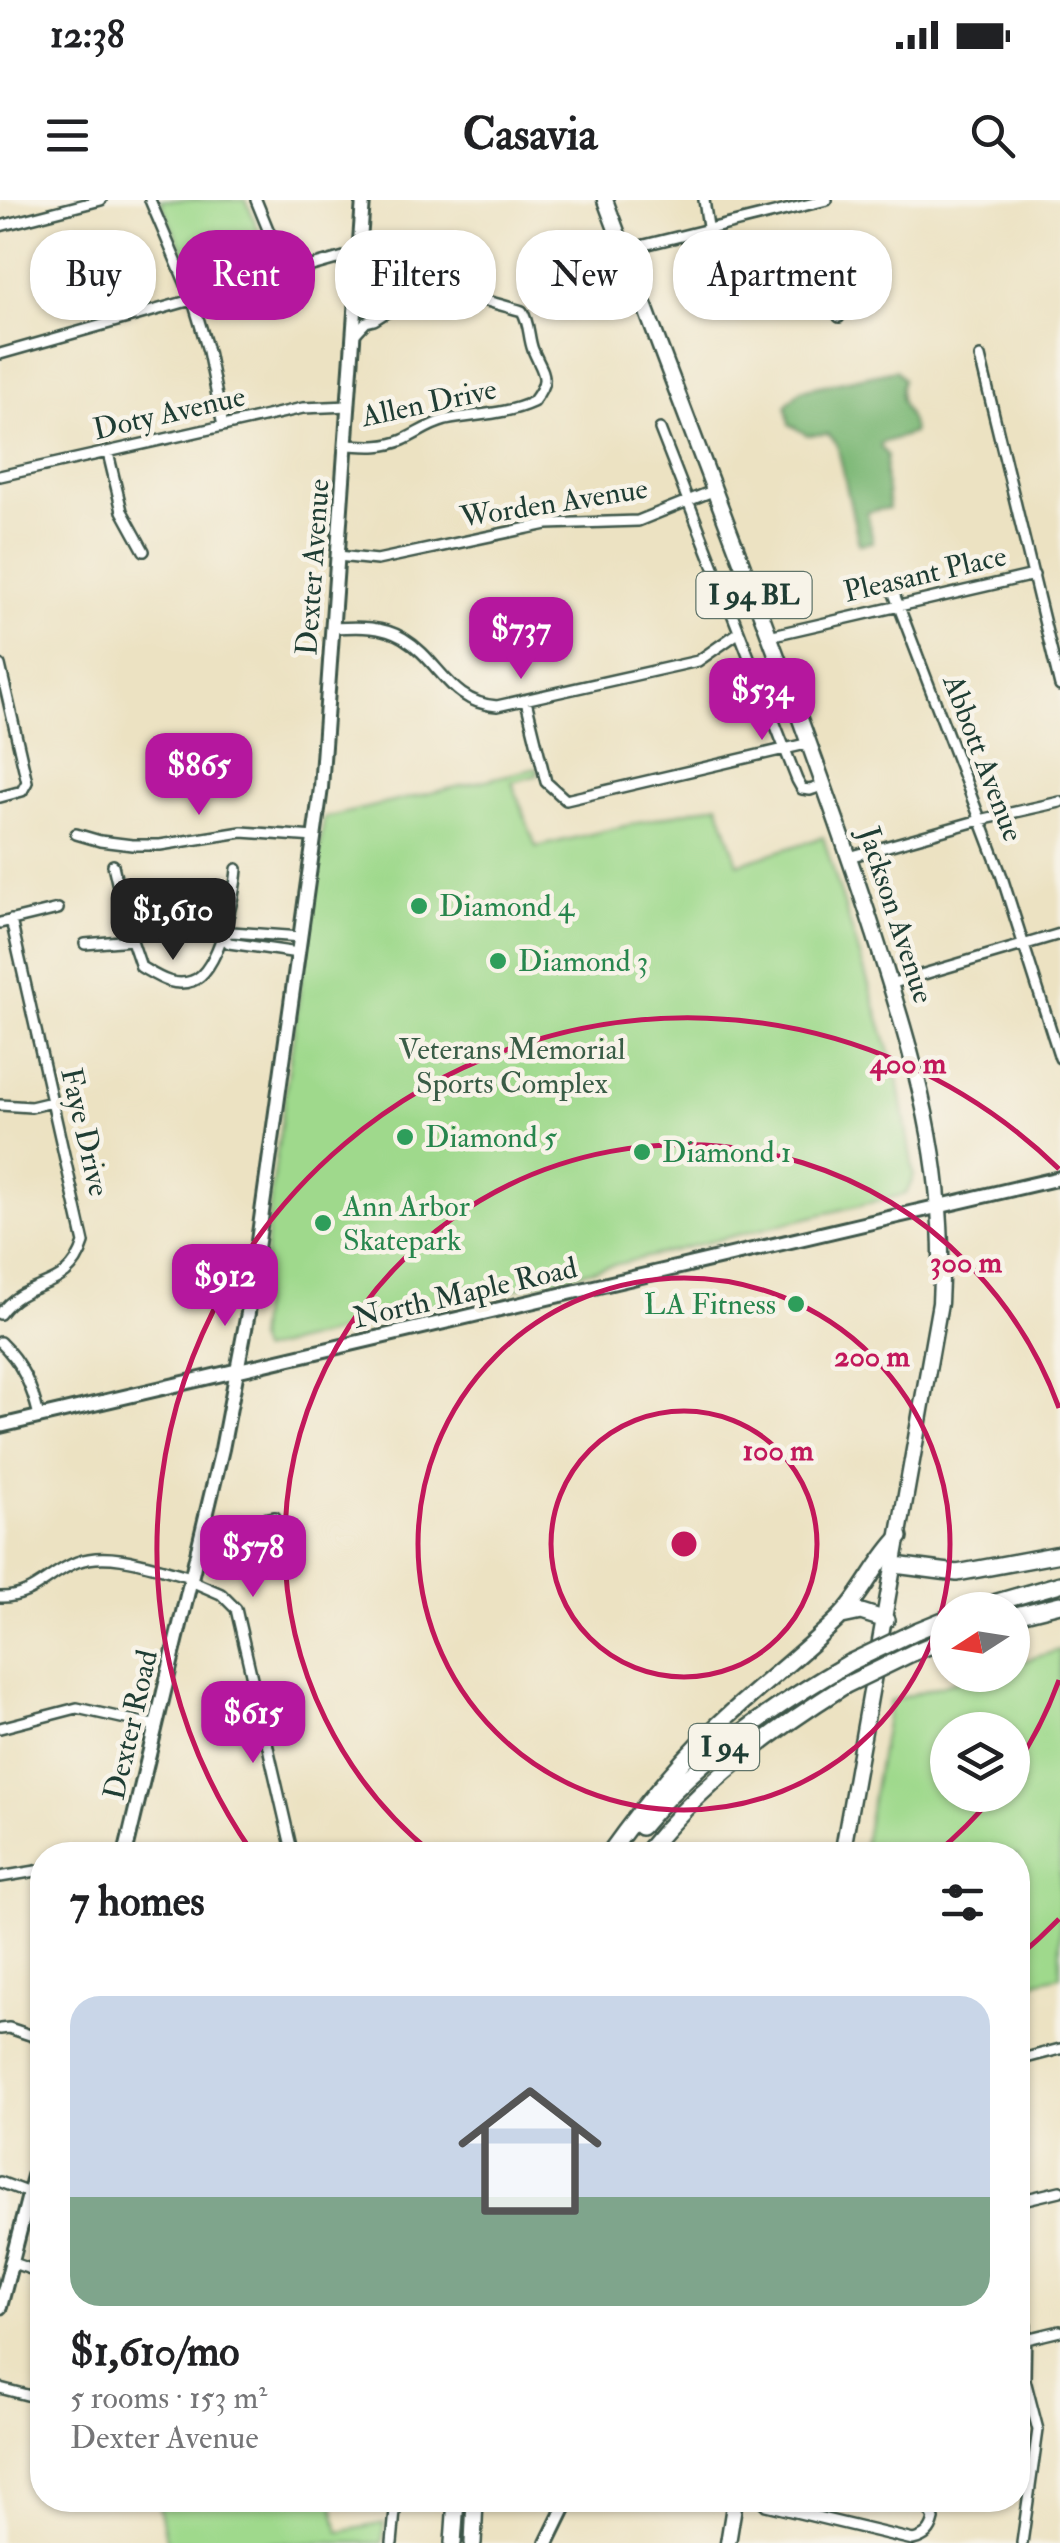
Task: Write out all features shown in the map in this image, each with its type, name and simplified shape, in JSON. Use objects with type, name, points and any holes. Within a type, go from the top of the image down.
[{"type":"highway","points":[[618,1842],[668,1778],[718,1725],[841,1616],[865,1588],[884,1553],[900,1538]]},
{"type":"highway","points":[[896,1565],[957,1574],[1060,1554]]},
{"type":"highway","points":[[1030,1592],[1060,1584]]},
{"type":"highway","points":[[1030,1612],[1060,1604]]},
{"type":"highway","points":[[841,1616],[861,1612],[886,1620]]},
{"type":"highway","name":"I 94","points":[[629,1842],[652,1814],[717,1752],[782,1703],[849,1662],[930,1625]]},
{"type":"highway","name":"I 94","points":[[656,1842],[717,1776],[795,1716],[844,1686],[930,1646]]},
{"type":"highway","points":[[454,2543],[455,2512]]},
{"type":"highway","points":[[473,2543],[474,2512]]},
{"type":"main road","name":"Dexter Avenue","points":[[360,230],[363,200]]},
{"type":"main road","name":"Jackson Avenue","points":[[605,200],[616,230]]},
{"type":"main road","name":"Dexter Avenue","points":[[238,1372],[316,837],[330,695],[355,320]]},
{"type":"main road","name":"Jackson Avenue","points":[[651,320],[810,743],[849,858],[922,1090],[941,1206],[940,1303],[844,1842]]},
{"type":"main road","name":"North Maple Road","points":[[0,1426],[1060,1178]]},
{"type":"main road","name":"Dexter Road","points":[[128,1842],[238,1372]]},
{"type":"main road","points":[[0,2307],[30,2189]]},
{"type":"main road","points":[[547,2543],[562,2512]]},
{"type":"main road","points":[[728,2543],[733,2512]]},
{"type":"street","points":[[0,226],[101,200]]},
{"type":"street","points":[[150,200],[176,261]]},
{"type":"street","points":[[256,200],[268,230]]},
{"type":"street","points":[[704,200],[710,230]]},
{"type":"street","points":[[653,242],[827,200]]},
{"type":"street","name":"Allen Drive","points":[[347,445],[378,446],[446,420],[502,413],[533,402],[544,378],[526,316],[457,293],[421,295],[366,322],[354,334]]},
{"type":"street","points":[[0,354],[176,306]]},
{"type":"street","points":[[199,320],[223,426]]},
{"type":"street","points":[[980,357],[1060,686]]},
{"type":"street","name":"Doty Avenue","points":[[0,476],[303,408],[349,406]]},
{"type":"street","points":[[660,429],[802,789],[825,785]]},
{"type":"street","points":[[108,453],[122,511],[144,551]]},
{"type":"street","name":"Worden Avenue","points":[[338,556],[377,560],[547,524],[638,521],[715,490]]},
{"type":"street","name":"Pleasant Place","points":[[769,636],[1034,575]]},
{"type":"street","name":"Abbott Avenue","points":[[893,591],[1024,943],[1060,1058]]},
{"type":"street","points":[[333,628],[363,627],[402,637],[476,705],[497,706],[698,661],[738,633]]},
{"type":"street","points":[[0,664],[27,782],[22,792],[0,796]]},
{"type":"street","points":[[526,701],[546,782],[566,800],[810,743]]},
{"type":"street","points":[[849,858],[980,820],[1060,802]]},
{"type":"street","points":[[76,834],[132,846],[242,832],[316,837]]},
{"type":"street","points":[[114,865],[141,967],[168,982],[193,982],[208,969],[234,897],[238,869]]},
{"type":"street","points":[[6,922],[58,909]]},
{"type":"street","name":"Faye Drive","points":[[0,1314],[20,1295],[62,1278],[72,1268],[84,1243],[6,922]]},
{"type":"street","points":[[221,935],[232,932],[300,936]]},
{"type":"street","points":[[890,984],[1060,934]]},
{"type":"street","points":[[221,935],[229,943],[298,953]]},
{"type":"street","points":[[85,944],[132,940]]},
{"type":"street","points":[[0,1105],[31,1107],[52,1102]]},
{"type":"street","points":[[0,1342],[29,1380],[39,1416]]},
{"type":"street","points":[[205,1519],[229,1525],[275,1517]]},
{"type":"street","points":[[0,1597],[34,1590],[87,1558],[107,1558],[191,1579],[221,1594],[236,1609],[290,1842]]},
{"type":"street","points":[[0,1728],[77,1708],[157,1726]]},
{"type":"street","points":[[0,1876],[30,1872]]},
{"type":"street","points":[[0,2029],[30,2036]]},
{"type":"street","points":[[1030,2057],[1060,2050]]},
{"type":"street","points":[[0,2182],[29,2193]]},
{"type":"street","points":[[1030,2198],[1060,2192]]},
{"type":"street","points":[[10,2262],[30,2269]]},
{"type":"street","points":[[1030,2338],[1060,2331]]},
{"type":"street","points":[[0,2388],[30,2396]]},
{"type":"street","points":[[1030,2399],[1038,2430],[1030,2486]]},
{"type":"street","points":[[392,2543],[395,2512]]},
{"type":"street","points":[[799,2512],[913,2540],[922,2538],[932,2526],[931,2512]]},
{"type":"street","points":[[1022,2543],[1026,2512]]},
{"type":"green space","points":[[160,200],[246,200],[258,230],[176,230],[176,236]]},
{"type":"green space","points":[[896,370],[903,379],[902,402],[913,433],[881,443],[887,455],[889,508],[867,512],[873,542],[859,544],[837,444],[828,434],[807,435],[789,424],[786,405],[801,390]]},
{"type":"green space","name":"Veterans Memorial Sports Complex","points":[[537,768],[538,775],[512,782],[536,847],[718,804],[738,864],[823,837],[898,1079],[914,1176],[906,1194],[260,1351],[257,1341],[271,1195],[324,818]]},
{"type":"green space","points":[[1060,1650],[1060,1976],[1030,1983],[1030,1842],[864,1842],[890,1701],[930,1689],[1030,1692],[1030,1659]]},
{"type":"green space","points":[[160,2512],[335,2512],[339,2532],[384,2523],[382,2543],[167,2543]]},
{"type":"place","name":"Diamond 4","points":[[419,906]]},
{"type":"place","name":"Diamond 3","points":[[498,961]]},
{"type":"place","name":"Diamond 5","points":[[405,1137]]},
{"type":"place","name":"Diamond 1","points":[[642,1152]]},
{"type":"place","name":"Ann Arbor Skatepark","points":[[323,1223]]},
{"type":"place","name":"LA Fitness","points":[[796,1304]]}]
